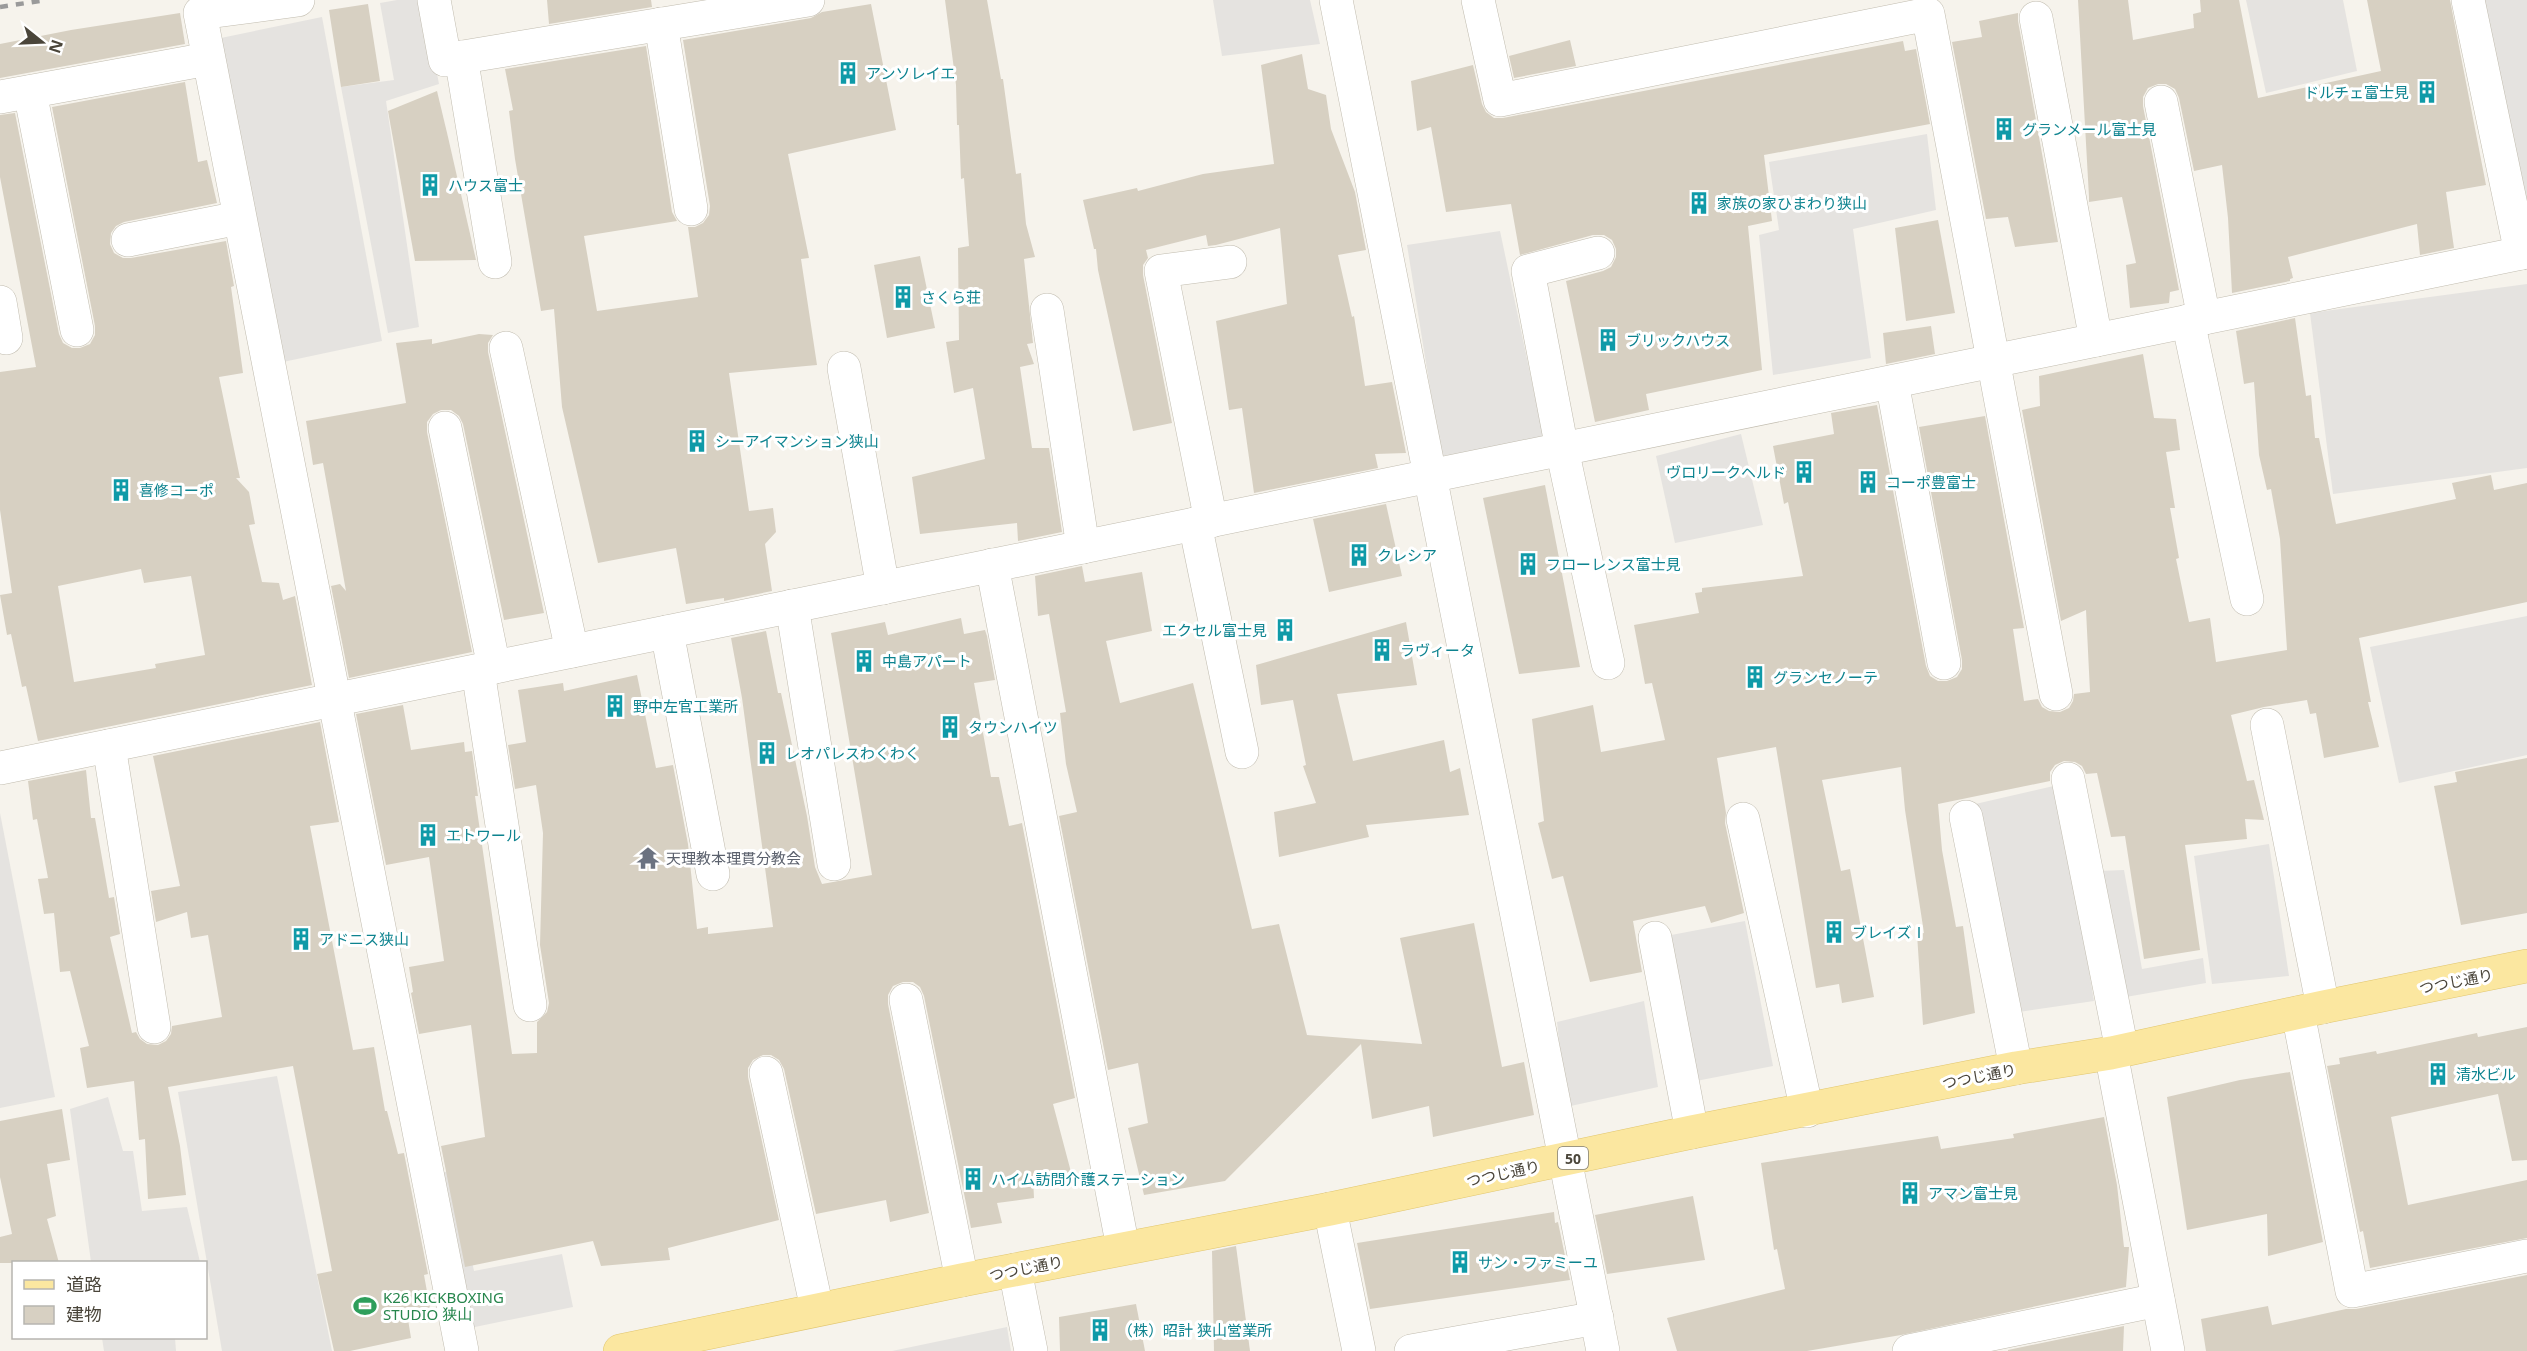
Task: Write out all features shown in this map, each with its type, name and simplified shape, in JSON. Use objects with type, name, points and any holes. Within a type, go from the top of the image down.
[{"type":"main road","name":"つつじ通り","points":[[620,1351],[962,1280],[1330,1209],[1692,1132],[2016,1068],[2116,1052],[2527,966]]},
{"type":"street","points":[[298,0],[200,14],[462,1351]]},
{"type":"street","points":[[434,0],[445,60],[808,0]]},
{"type":"street","points":[[1336,0],[1603,1351]]},
{"type":"street","points":[[1478,0],[1500,100],[1928,14],[2056,694]]},
{"type":"street","points":[[1,765],[109,746],[2524,253],[2468,0]]},
{"type":"street","points":[[2036,18],[2096,340]]},
{"type":"street","points":[[661,24],[691,209]]},
{"type":"street","points":[[461,57],[495,262]]},
{"type":"street","points":[[77,330],[15,94],[208,59]]},
{"type":"street","points":[[2161,102],[2196,319],[2247,599]]},
{"type":"street","points":[[128,240],[239,218]]},
{"type":"street","points":[[1598,253],[1528,271],[1562,449],[1608,663]]},
{"type":"street","points":[[1230,262],[1161,271],[1242,752]]},
{"type":"street","points":[[0,302],[6,338]]},
{"type":"street","points":[[1047,310],[1083,547]]},
{"type":"street","points":[[506,348],[572,651]]},
{"type":"street","points":[[844,368],[883,588]]},
{"type":"street","points":[[1892,382],[1944,663]]},
{"type":"street","points":[[445,428],[486,669],[530,1005]]},
{"type":"street","points":[[992,566],[1123,1248]]},
{"type":"street","points":[[792,606],[834,864]]},
{"type":"street","points":[[667,632],[713,874]]},
{"type":"street","points":[[2267,725],[2352,1291],[2527,1256]]},
{"type":"street","points":[[109,746],[154,1027]]},
{"type":"street","points":[[2068,779],[2168,1351]]},
{"type":"street","points":[[1966,817],[2016,1068]]},
{"type":"street","points":[[1743,819],[1807,1111]]},
{"type":"street","points":[[1655,938],[1692,1132]]},
{"type":"street","points":[[906,1000],[962,1280]]},
{"type":"street","points":[[766,1073],[817,1309]]},
{"type":"street","points":[[1330,1209],[1359,1351]]},
{"type":"street","points":[[1015,1270],[1031,1351]]},
{"type":"street","points":[[1910,1351],[2158,1300]]},
{"type":"street","points":[[1430,1349],[1597,1318]]},
{"type":"shaded area","points":[[397,0],[423,0],[439,84],[386,101],[419,327],[388,333],[341,87],[394,80],[380,3]]},
{"type":"shaded area","points":[[1213,0],[1310,0],[1320,44],[1222,56]]},
{"type":"shaded area","points":[[2246,0],[2343,0],[2357,71],[2266,93]]},
{"type":"shaded area","points":[[2481,0],[2527,0],[2527,216]]},
{"type":"shaded area","points":[[322,17],[382,341],[283,362],[216,39]]},
{"type":"shaded area","points":[[1927,134],[1936,210],[1853,229],[1871,358],[1773,375],[1759,235],[1779,230],[1769,162]]},
{"type":"shaded area","points":[[1500,231],[1545,444],[1441,456],[1407,245]]},
{"type":"shaded area","points":[[2527,284],[2527,468],[2333,494],[2310,313]]},
{"type":"shaded area","points":[[1741,434],[1763,525],[1675,543],[1656,456]]},
{"type":"shaded area","points":[[2527,616],[2527,755],[2399,783],[2370,647]]},
{"type":"shaded area","points":[[2058,785],[2094,1001],[2012,1013],[1971,805]]},
{"type":"shaded area","points":[[0,813],[55,1097],[0,1108]]},
{"type":"shaded area","points":[[2269,844],[2289,976],[2212,984],[2194,856]]},
{"type":"shaded area","points":[[2124,870],[2142,969],[2203,958],[2206,983],[2120,998],[2099,871]]},
{"type":"shaded area","points":[[1745,921],[1773,1066],[1691,1082],[1666,936]]},
{"type":"shaded area","points":[[1644,1001],[1658,1087],[1566,1107],[1557,1022]]},
{"type":"shaded area","points":[[277,1076],[332,1351],[222,1351],[178,1092]]},
{"type":"shaded area","points":[[108,1097],[123,1151],[133,1151],[142,1211],[187,1207],[200,1261],[91,1261],[70,1109]]},
{"type":"shaded area","points":[[453,1170],[474,1271],[562,1254],[573,1307],[470,1328],[437,1174]]},
{"type":"shaded area","points":[[1007,1327],[1011,1351],[892,1351]]},
{"type":"shaded area","points":[[102,1339],[175,1339],[176,1351],[104,1351]]},
{"type":"building","points":[[547,0],[651,0],[652,7],[549,24]]},
{"type":"building","points":[[945,0],[987,0],[1001,79],[1003,79],[1016,174],[1021,173],[1026,224],[1035,257],[1024,259],[1033,343],[1027,344],[1034,364],[1020,367],[1032,448],[1049,448],[1062,532],[1018,541],[1017,523],[920,534],[912,477],[985,459],[973,388],[954,393],[946,342],[959,340],[958,248],[969,246],[964,178],[961,179],[956,85]]},
{"type":"building","points":[[2078,0],[2128,0],[2133,40],[2194,28],[2193,14],[2201,12],[2200,0],[2239,0],[2258,98],[2381,71],[2367,0],[2450,0],[2486,185],[2446,192],[2454,248],[2420,255],[2417,224],[2288,257],[2293,278],[2290,281],[2232,293],[2228,218],[2222,165],[2194,171],[2179,98],[2175,89],[2166,84],[2158,84],[2148,88],[2143,97],[2143,106],[2179,290],[2170,292],[2169,303],[2130,308],[2126,265],[2136,263],[2122,197],[2089,202]]},
{"type":"building","points":[[368,4],[380,81],[341,87],[329,10]]},
{"type":"building","points":[[871,4],[896,130],[788,154],[809,258],[801,259],[817,365],[729,373],[749,511],[773,508],[776,532],[765,544],[772,591],[724,601],[724,598],[686,604],[676,548],[598,563],[562,407],[554,309],[541,311],[515,159],[509,111],[513,110],[505,69],[646,46],[672,212],[677,221],[584,236],[597,311],[698,297],[688,227],[695,227],[703,223],[709,215],[710,206],[683,40],[811,18],[822,12]]},
{"type":"building","points":[[180,13],[185,44],[0,78],[0,44]]},
{"type":"building","name":"グランメール富士見","points":[[2018,13],[2058,242],[2015,247],[2008,217],[1986,219],[1952,42],[1982,37],[1979,21]]},
{"type":"building","points":[[1570,40],[1576,66],[1514,78],[1509,56]]},
{"type":"building","points":[[1903,41],[1905,51],[1916,49],[1930,124],[1764,155],[1772,221],[1748,226],[1762,370],[1646,394],[1649,410],[1595,422],[1566,281],[1611,267],[1616,257],[1616,249],[1612,240],[1604,235],[1593,235],[1520,255],[1511,204],[1446,212],[1431,127],[1417,131],[1411,81],[1473,65],[1486,112],[1494,118],[1503,118]]},
{"type":"building","points":[[1302,54],[1308,89],[1326,95],[1331,129],[1355,192],[1366,250],[1338,255],[1352,317],[1354,316],[1365,386],[1392,382],[1406,453],[1375,454],[1378,468],[1254,493],[1242,408],[1229,410],[1216,321],[1287,304],[1280,228],[1216,245],[1208,246],[1206,235],[1146,250],[1148,258],[1143,265],[1143,275],[1172,423],[1133,431],[1098,270],[1096,249],[1094,249],[1083,200],[1137,188],[1138,191],[1203,174],[1274,164],[1261,65]]},
{"type":"building","points":[[185,82],[198,162],[207,160],[217,203],[124,222],[116,226],[111,233],[110,244],[114,253],[123,258],[131,258],[226,241],[234,286],[231,287],[243,373],[219,377],[240,478],[236,478],[249,492],[255,524],[249,525],[262,582],[279,583],[283,600],[295,596],[312,685],[38,741],[26,686],[22,687],[11,634],[7,635],[0,595],[12,593],[0,510],[0,372],[36,367],[0,177],[0,115],[15,113],[59,334],[63,343],[72,348],[80,348],[90,344],[95,335],[95,326],[52,107]],"holes":[[[141,569],[144,583],[191,576],[205,655],[155,664],[156,668],[74,682],[58,586]]]},
{"type":"building","name":"ハウス富士","points":[[437,91],[476,260],[415,261],[388,111]]},
{"type":"building","points":[[1938,220],[1955,313],[1906,321],[1895,228]]},
{"type":"building","name":"さくら荘","points":[[920,256],[935,328],[887,338],[874,265]]},
{"type":"building","points":[[2295,318],[2306,396],[2311,395],[2315,438],[2319,438],[2336,524],[2456,499],[2452,483],[2491,475],[2494,490],[2527,483],[2527,602],[2359,638],[2371,702],[2368,702],[2379,747],[2324,758],[2316,713],[2310,714],[2307,700],[2231,715],[2247,781],[2254,780],[2264,820],[2245,819],[2247,839],[2185,845],[2200,950],[2144,959],[2125,836],[2111,837],[2097,773],[2086,774],[2082,766],[2075,762],[2064,761],[2055,765],[2050,772],[2050,781],[1938,804],[1942,850],[1956,927],[1963,926],[1975,1013],[1923,1025],[1917,934],[1924,933],[1905,810],[1901,767],[1822,780],[1841,871],[1850,869],[1874,997],[1842,1003],[1839,984],[1816,988],[1776,747],[1717,758],[1726,813],[1725,823],[1744,913],[1711,923],[1705,906],[1633,921],[1642,972],[1590,982],[1563,876],[1552,879],[1538,823],[1544,821],[1532,719],[1593,705],[1601,752],[1665,740],[1652,683],[1645,684],[1634,625],[1699,613],[1695,593],[1702,592],[1702,588],[1803,576],[1788,502],[1784,504],[1773,446],[1834,434],[1831,413],[1877,405],[1926,666],[1930,676],[1938,681],[1947,681],[1957,677],[1962,669],[1962,660],[1919,427],[1985,416],[2024,628],[2013,629],[2024,701],[2038,699],[2042,707],[2049,711],[2060,712],[2069,708],[2074,694],[2090,692],[2086,610],[2061,621],[2022,410],[2040,406],[2039,376],[2143,354],[2154,418],[2176,419],[2180,450],[2166,452],[2175,508],[2170,508],[2179,558],[2176,559],[2189,622],[2210,618],[2216,662],[2287,650],[2280,539],[2271,489],[2267,490],[2259,455],[2254,382],[2244,384],[2236,331]]},
{"type":"building","points":[[1931,326],[1935,354],[1886,364],[1883,333]]},
{"type":"building","points":[[479,334],[493,335],[488,343],[488,352],[544,613],[504,620],[463,424],[459,416],[451,410],[441,410],[433,414],[427,422],[427,432],[472,652],[349,678],[331,586],[340,584],[346,591],[323,463],[313,465],[306,421],[406,403],[396,343],[432,339],[432,344]]},
{"type":"building","name":"フローレンス富士見","points":[[1545,485],[1580,667],[1519,674],[1483,498]]},
{"type":"building","name":"クレシア","points":[[1386,504],[1402,576],[1329,592],[1313,519]]},
{"type":"building","points":[[1082,566],[1085,582],[1142,572],[1152,631],[1106,641],[1120,703],[1193,683],[1252,929],[1279,924],[1307,1035],[1422,1044],[1400,938],[1474,923],[1502,1067],[1524,1062],[1534,1115],[1433,1137],[1429,1106],[1372,1119],[1361,1044],[1225,1181],[1144,1195],[1128,1128],[1148,1123],[1138,1063],[1108,1070],[1059,816],[1077,812],[1066,764],[1060,713],[1066,712],[1049,614],[1038,616],[1035,576]]},
{"type":"building","points":[[961,618],[964,634],[985,630],[987,636],[995,680],[974,683],[991,777],[999,777],[1009,826],[1022,823],[1075,1098],[1053,1104],[1071,1172],[1033,1178],[1034,1198],[997,1203],[1002,1223],[971,1228],[924,996],[920,987],[913,982],[903,982],[893,986],[888,995],[888,1004],[929,1213],[890,1222],[886,1200],[816,1214],[784,1069],[779,1060],[771,1055],[763,1055],[753,1060],[748,1068],[748,1077],[779,1220],[668,1248],[670,1260],[601,1266],[593,1241],[465,1267],[441,1146],[485,1137],[471,1025],[419,1034],[411,993],[413,992],[409,967],[444,961],[429,857],[386,865],[356,714],[403,705],[411,750],[464,742],[465,752],[472,751],[478,796],[475,796],[512,1054],[537,1053],[537,1022],[547,1012],[549,1003],[540,945],[543,833],[536,785],[515,789],[508,745],[526,742],[518,690],[563,683],[564,691],[637,675],[656,768],[673,765],[688,844],[697,929],[708,927],[708,934],[773,927],[742,698],[731,638],[766,631],[807,816],[815,867],[822,884],[872,875],[831,633],[885,622],[888,635]]},
{"type":"building","points":[[1406,622],[1417,685],[1337,694],[1353,761],[1444,740],[1450,772],[1460,768],[1469,815],[1366,825],[1369,837],[1279,857],[1274,812],[1316,803],[1303,766],[1306,765],[1293,700],[1261,705],[1256,665]]},
{"type":"building","points":[[320,722],[339,822],[310,826],[353,1050],[374,1047],[385,1111],[387,1111],[398,1154],[404,1153],[428,1274],[424,1275],[430,1308],[407,1313],[411,1338],[350,1351],[334,1351],[317,1274],[332,1271],[293,1066],[168,1087],[180,1146],[186,1195],[148,1199],[145,1139],[139,1140],[134,1081],[87,1088],[80,1048],[89,1046],[70,971],[60,972],[54,913],[44,914],[38,879],[48,878],[37,819],[33,820],[28,781],[86,770],[91,818],[95,818],[109,898],[114,897],[120,934],[110,937],[132,1033],[136,1032],[147,1044],[158,1045],[166,1041],[171,1034],[172,1026],[222,1017],[208,935],[191,938],[187,912],[156,922],[151,891],[180,886],[153,756]]},
{"type":"building","points":[[2527,758],[2527,913],[2461,925],[2434,786],[2457,782],[2455,772]]},
{"type":"building","points":[[2527,1027],[2527,1160],[2512,1161],[2498,1094],[2391,1117],[2408,1205],[2527,1180],[2527,1238],[2370,1268],[2363,1231],[2360,1232],[2327,1066],[2340,1064],[2339,1058],[2376,1051],[2377,1054],[2477,1033],[2478,1037]]},
{"type":"building","points":[[2290,1072],[2323,1242],[2268,1256],[2267,1214],[2187,1230],[2167,1097],[2240,1080]]},
{"type":"building","points":[[62,1109],[70,1160],[47,1164],[56,1216],[47,1219],[58,1261],[0,1263],[0,1237],[12,1234],[0,1177],[0,1121]]},
{"type":"building","points":[[2104,1117],[2117,1185],[2124,1247],[2129,1247],[2126,1287],[1901,1335],[1807,1351],[1677,1351],[1667,1318],[1785,1289],[1777,1249],[1774,1250],[1761,1163],[1938,1136],[1941,1149],[2014,1138],[2013,1134]]},
{"type":"building","points":[[1693,1196],[1705,1260],[1607,1274],[1595,1215]]},
{"type":"building","name":"サン・ファミーユ","points":[[1554,1212],[1570,1280],[1370,1309],[1357,1243]]},
{"type":"building","points":[[1236,1246],[1250,1351],[1214,1351],[1212,1251]]},
{"type":"building","points":[[2527,1275],[2527,1351],[2206,1351],[2201,1319],[2268,1306],[2272,1325]]},
{"type":"building","name":"（株）昭計 狭山営業所","points":[[1136,1304],[1145,1351],[1060,1351],[1059,1317]]},
{"type":"building","points":[[2124,1326],[2123,1351],[2008,1351],[2008,1350]]},
{"type":"railway","points":[[0,7],[46,0]]},
{"type":"place","name":"アンソレイエ","points":[[848,73]]},
{"type":"place","name":"ドルチェ富士見","points":[[2427,92]]},
{"type":"place","name":"グランメール富士見","points":[[2004,129]]},
{"type":"place","name":"ハウス富士","points":[[430,185]]},
{"type":"place","name":"家族の家ひまわり狭山","points":[[1699,203]]},
{"type":"place","name":"さくら荘","points":[[903,297]]},
{"type":"place","name":"ブリックハウス","points":[[1608,340]]},
{"type":"place","name":"シーアイマンション狭山","points":[[697,441]]},
{"type":"place","name":"ヴロリークヘルド","points":[[1804,472]]},
{"type":"place","name":"コーポ豊富士","points":[[1868,482]]},
{"type":"place","name":"喜修コーポ","points":[[121,490]]},
{"type":"place","name":"クレシア","points":[[1359,555]]},
{"type":"place","name":"フローレンス富士見","points":[[1528,564]]},
{"type":"place","name":"エクセル富士見","points":[[1285,630]]},
{"type":"place","name":"ラヴィータ","points":[[1382,650]]},
{"type":"place","name":"中島アパート","points":[[864,661]]},
{"type":"place","name":"グランセノーテ","points":[[1755,677]]},
{"type":"place","name":"野中左官工業所","points":[[615,706]]},
{"type":"place","name":"タウンハイツ","points":[[950,727]]},
{"type":"place","name":"レオパレスわくわく","points":[[767,753]]},
{"type":"place","name":"エトワール","points":[[428,835]]},
{"type":"place","name":"天理教本理貫分教会","points":[[648,858]]},
{"type":"place","name":"ブレイズⅠ","points":[[1834,932]]},
{"type":"place","name":"アドニス狭山","points":[[301,939]]},
{"type":"place","name":"清水ビル","points":[[2438,1074]]},
{"type":"place","name":"ハイム訪問介護ステーション","points":[[973,1179]]},
{"type":"place","name":"アマン富士見","points":[[1910,1193]]},
{"type":"place","name":"サン・ファミーユ","points":[[1460,1262]]},
{"type":"place","name":"K26 KICKBOXING STUDIO 狭山","points":[[365,1306]]},
{"type":"place","name":"（株）昭計 狭山営業所","points":[[1100,1330]]}]
